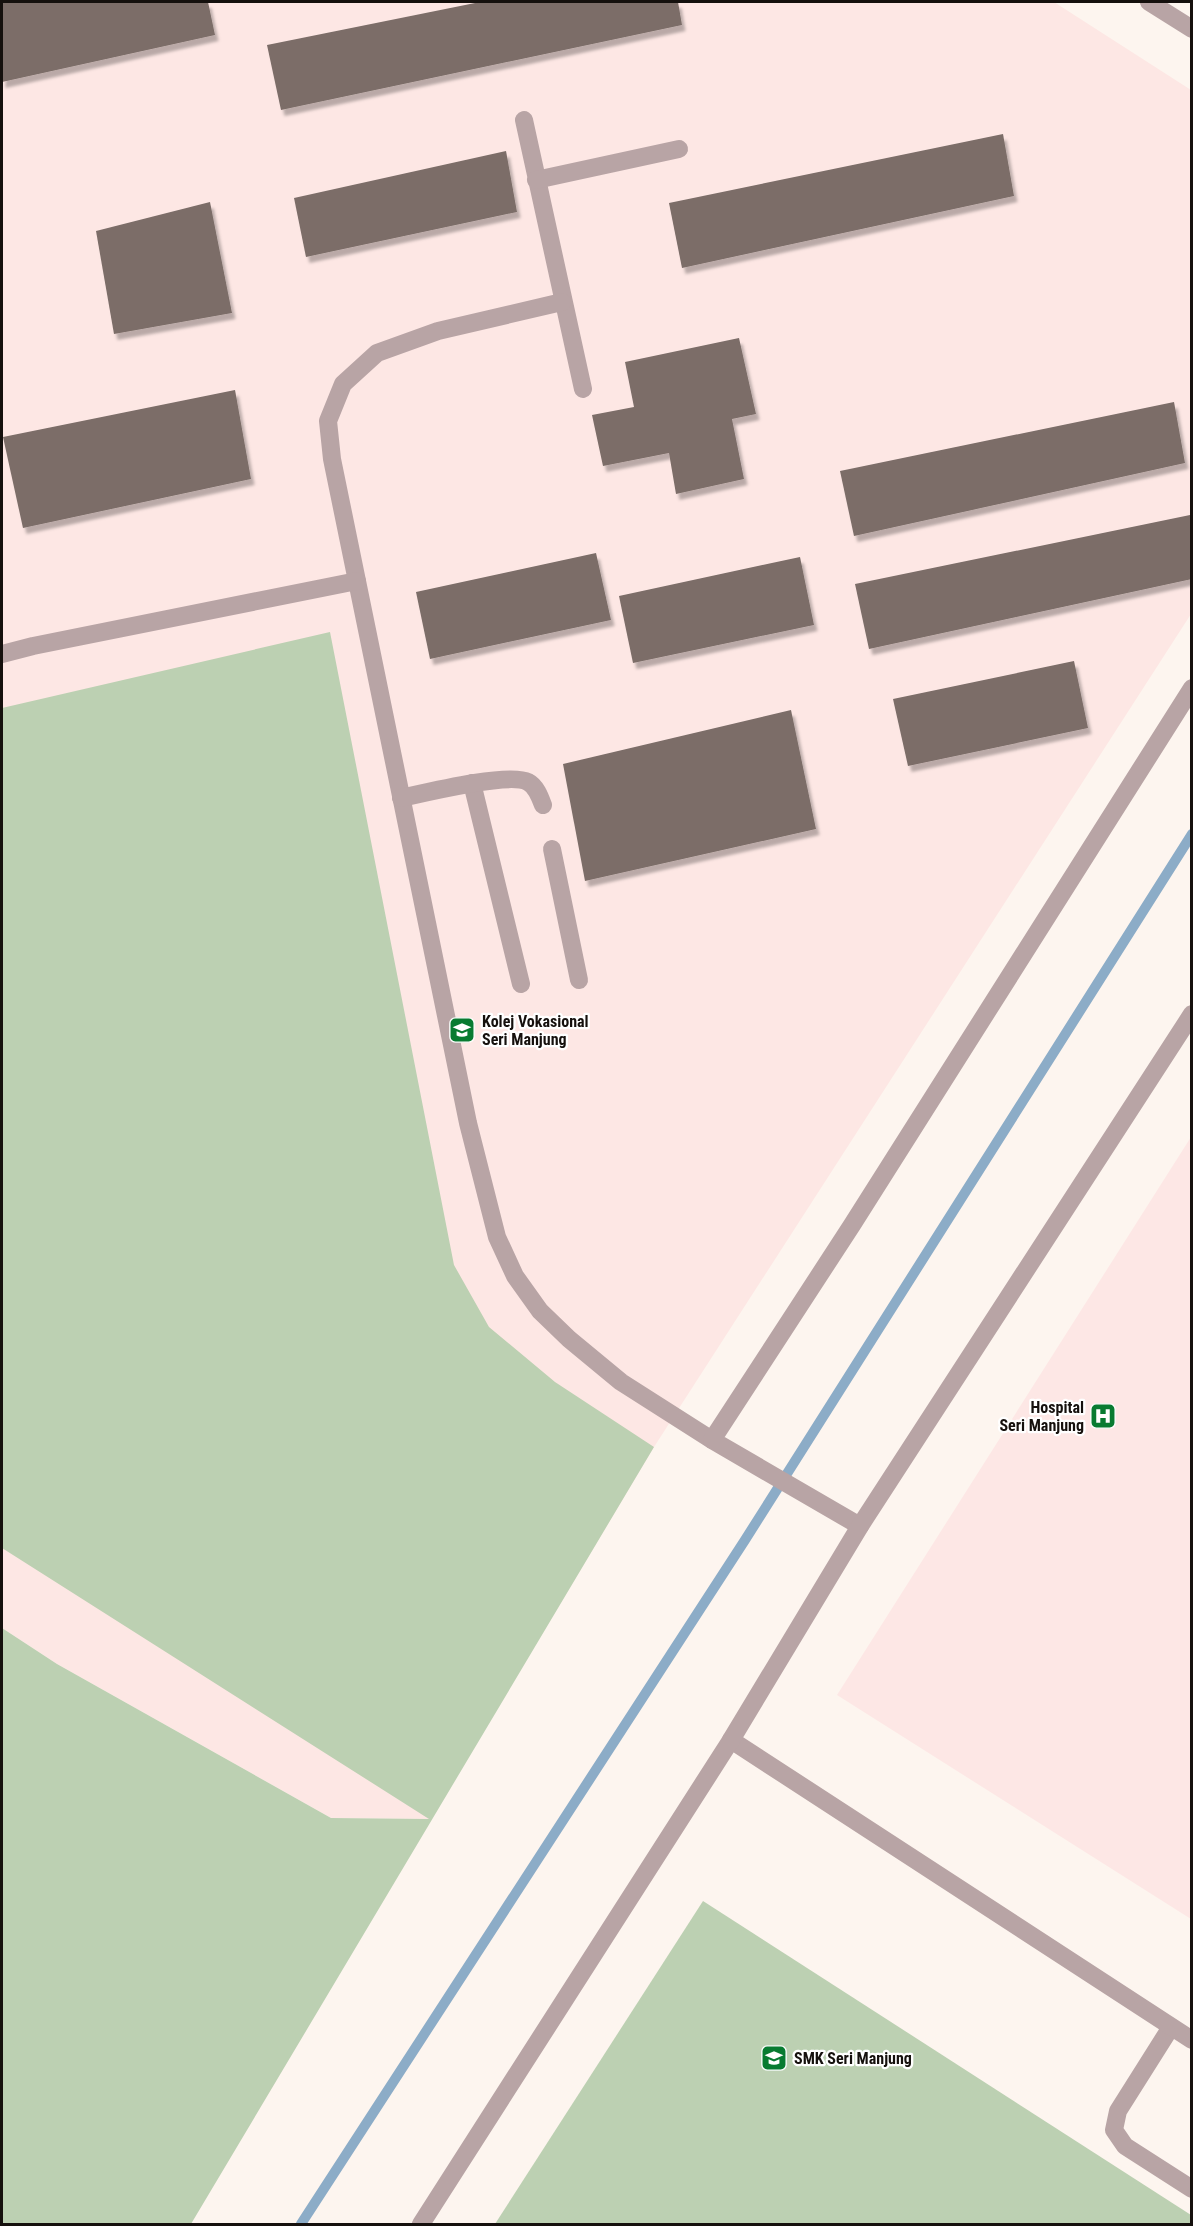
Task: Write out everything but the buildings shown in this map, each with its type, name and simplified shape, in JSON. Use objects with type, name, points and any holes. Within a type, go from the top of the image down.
[{"type":"street","points":[[1149,2],[1191,29]]},
{"type":"street","points":[[524,120],[583,390]]},
{"type":"street","points":[[536,180],[679,149]]},
{"type":"street","points":[[562,302],[438,331],[377,353],[343,384],[328,422],[332,459],[468,1123],[497,1237],[515,1276],[540,1311],[568,1339],[621,1382],[712,1440],[860,1526]]},
{"type":"street","points":[[2,654],[44,643],[357,581]]},
{"type":"street","points":[[712,1440],[852,1225],[1191,688]]},
{"type":"street","points":[[401,798],[472,783],[516,779],[528,782],[537,791],[543,805]]},
{"type":"street","points":[[472,783],[521,984]]},
{"type":"street","points":[[552,849],[579,980]]},
{"type":"street","points":[[421,2224],[731,1740],[860,1526],[1191,1014]]},
{"type":"street","points":[[731,1740],[1191,2040]]},
{"type":"street","points":[[1171,2027],[1118,2111],[1114,2130],[1125,2146],[1191,2189]]},
{"type":"shaded area","name":"Kolej Vokasional Seri Manjung","points":[[2,2],[1054,2],[1191,90],[1191,614],[654,1447],[431,1819],[331,1818],[57,1664],[2,1628]]},
{"type":"shaded area","name":"Hospital Seri Manjung","points":[[1191,1137],[1191,1919],[837,1695]]},
{"type":"green space","points":[[330,632],[454,1265],[489,1327],[555,1382],[654,1447],[191,2224],[2,2224],[2,1628],[57,1664],[331,1818],[429,1819],[2,1548],[2,708]]},
{"type":"green space","name":"SMK Seri Manjung","points":[[703,1901],[1191,2215],[1191,2224],[495,2224]]},
{"type":"waterway","points":[[301,2224],[745,1540],[1192,834]]},
{"type":"place","name":"Kolej Vokasional Seri Manjung","points":[[462,1030]]},
{"type":"place","name":"Hospital Seri Manjung","points":[[1103,1416]]},
{"type":"place","name":"SMK Seri Manjung","points":[[774,2058]]}]
